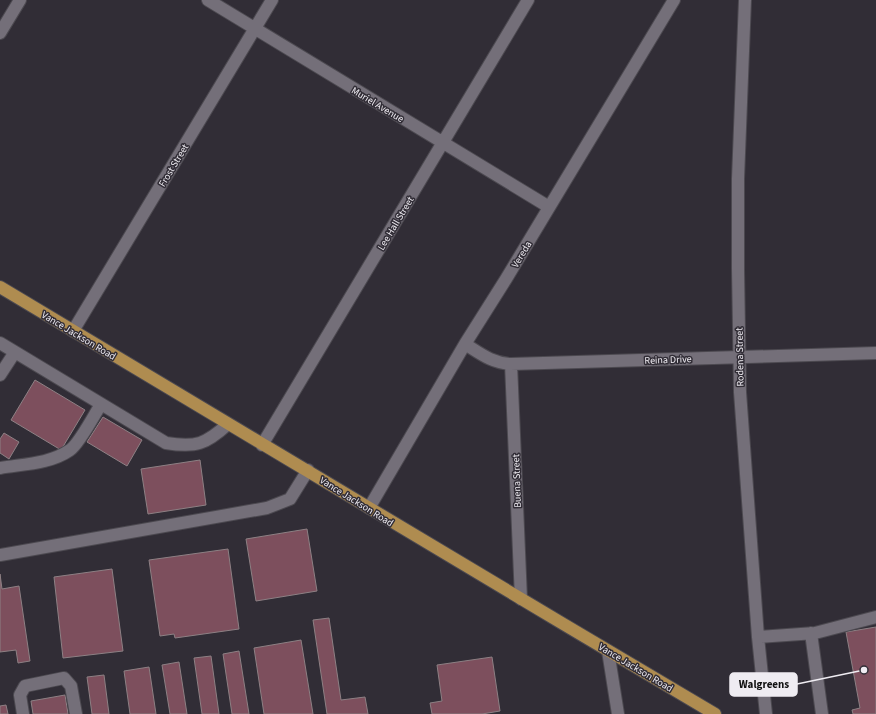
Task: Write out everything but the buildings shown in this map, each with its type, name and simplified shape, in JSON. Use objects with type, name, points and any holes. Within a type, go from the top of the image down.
[{"type":"main road","name":"Vance Jackson Road","points":[[0,287],[262,445],[308,470],[369,508],[715,714]]},
{"type":"street","points":[[0,33],[20,0]]},
{"type":"street","name":"Muriel Avenue","points":[[208,0],[549,207]]},
{"type":"street","name":"Frost Street","points":[[73,331],[272,0]]},
{"type":"street","name":"Lee Hall Street","points":[[262,445],[528,0]]},
{"type":"street","name":"Vereda","points":[[369,508],[465,344],[506,280],[674,0]]},
{"type":"street","name":"Rodena Street","points":[[745,0],[738,179],[740,400],[758,637],[766,714]]},
{"type":"street","points":[[0,343],[166,443],[183,446],[197,444],[212,438],[228,424]]},
{"type":"street","name":"Reina Drive","points":[[465,344],[489,359],[500,363],[511,364],[876,353]]},
{"type":"street","points":[[0,375],[15,352]]},
{"type":"street","name":"Buena Street","points":[[511,364],[521,599]]},
{"type":"street","points":[[0,468],[52,459],[71,450],[91,422],[101,404]]},
{"type":"street","points":[[0,555],[267,508],[290,499],[308,470]]},
{"type":"street","points":[[758,637],[811,633],[876,617]]},
{"type":"street","points":[[811,633],[822,714]]},
{"type":"street","points":[[608,651],[618,714]]},
{"type":"street","points":[[23,714],[20,695],[25,686],[64,678],[71,686],[76,714]]},
{"type":"place","name":"Walgreens","points":[[864,670]]}]
